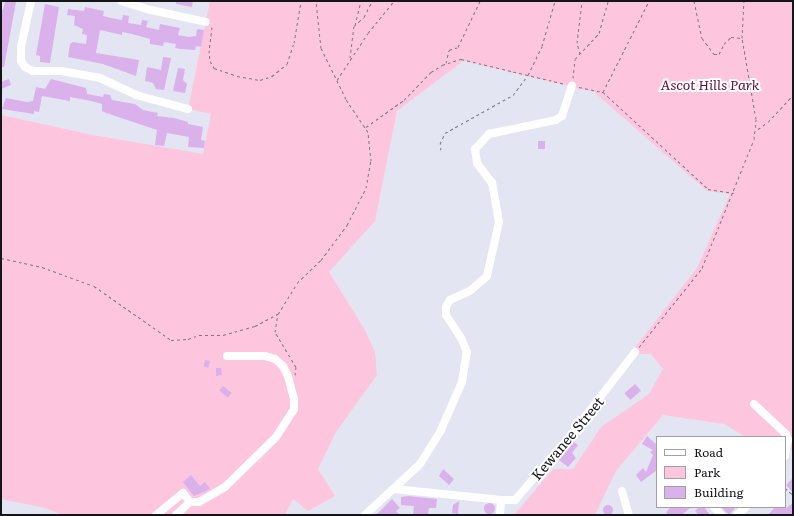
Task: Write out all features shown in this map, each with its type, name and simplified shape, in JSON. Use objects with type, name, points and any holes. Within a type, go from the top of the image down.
[{"type":"street","points":[[31,1],[21,47],[20,61],[25,67],[33,71],[61,71],[100,78],[136,95],[188,109]]},
{"type":"street","points":[[121,1],[206,22]]},
{"type":"street","points":[[365,515],[420,464],[441,430],[462,382],[467,352],[461,338],[446,315],[446,307],[450,300],[471,290],[487,276],[498,222],[492,183],[477,163],[475,149],[488,135],[556,120],[562,116],[572,86]]},
{"type":"street","name":"Kewanee Street","points":[[394,489],[501,500],[515,500],[568,439],[635,352]]},
{"type":"street","points":[[176,515],[190,502],[207,500],[225,488],[276,437],[294,409],[294,399],[288,376],[283,366],[275,359],[265,356],[227,356]]},
{"type":"street","points":[[754,404],[786,434],[788,440],[786,451]]},
{"type":"street","points":[[622,491],[629,515]]},
{"type":"street","points":[[156,515],[183,493],[190,502]]},
{"type":"street","points":[[500,515],[501,500]]},
{"type":"street","points":[[737,515],[745,508]]},
{"type":"path","points":[[206,22],[211,25],[213,32],[209,50],[210,61],[214,68],[237,76],[260,80],[272,76],[287,64],[294,43],[301,1]]},
{"type":"path","points":[[295,378],[296,367],[275,332],[278,314],[297,283],[321,260],[347,225],[366,188],[371,145],[365,127],[336,80],[321,48],[316,1]]},
{"type":"path","points":[[350,58],[354,26],[361,1]]},
{"type":"path","points":[[354,26],[364,17],[372,1]]},
{"type":"path","points":[[336,80],[350,58],[394,1]]},
{"type":"path","points":[[446,64],[449,50],[458,47],[480,1]]},
{"type":"path","points":[[442,150],[440,144],[445,133],[513,95],[528,75],[542,46],[555,1]]},
{"type":"path","points":[[580,54],[577,43],[582,1]]},
{"type":"path","points":[[572,86],[576,59],[599,33],[608,1]]},
{"type":"path","points":[[603,92],[649,1]]},
{"type":"path","points":[[694,1],[702,38],[714,54],[718,54],[724,44],[731,37],[742,38]]},
{"type":"path","points":[[635,352],[702,268],[734,193],[756,129],[742,38],[744,1]]},
{"type":"path","points":[[365,127],[404,100],[431,72],[446,64],[461,59],[603,92],[708,189],[734,193]]},
{"type":"path","points":[[756,129],[768,122],[793,95]]},
{"type":"path","points":[[1,258],[42,267],[94,286],[171,340],[232,333],[256,326],[278,314]]},
{"type":"green space","name":"Ascot Hills Park","points":[[210,1],[793,1],[793,449],[786,452],[786,436],[744,436],[724,424],[663,415],[616,471],[595,515],[514,515],[553,469],[573,469],[601,427],[649,394],[663,369],[651,354],[639,354],[633,350],[697,268],[730,194],[707,191],[594,92],[463,61],[397,111],[375,221],[329,272],[365,330],[375,352],[377,375],[336,432],[318,469],[335,496],[308,511],[293,499],[285,515],[63,515],[45,508],[1,499],[1,115],[93,135],[203,154],[211,114],[188,109]]},
{"type":"building","points":[[5,1],[16,2],[4,67],[1,67],[1,10],[3,10]]},
{"type":"building","points":[[176,1],[193,1],[192,7],[176,4]]},
{"type":"building","points":[[45,4],[59,7],[50,63],[40,62],[40,56],[36,55]]},
{"type":"building","points":[[85,7],[104,11],[103,16],[111,18],[122,20],[123,15],[129,16],[128,23],[141,25],[142,20],[148,21],[146,27],[159,30],[160,24],[180,28],[178,35],[189,37],[196,36],[197,29],[204,30],[201,47],[196,46],[195,50],[175,48],[176,44],[164,42],[163,46],[150,44],[150,39],[122,32],[122,35],[100,30],[96,53],[139,60],[136,76],[103,64],[68,57],[70,44],[73,42],[86,44],[87,35],[82,34],[83,29],[74,25],[75,16],[67,15],[68,9],[84,11]]},
{"type":"building","points":[[163,57],[171,58],[164,90],[156,89],[153,83],[145,81],[147,67],[161,70]]},
{"type":"building","points":[[178,68],[185,69],[183,80],[187,84],[185,93],[173,91]]},
{"type":"building","points":[[9,79],[11,85],[1,89],[1,82]]},
{"type":"building","points":[[51,79],[86,88],[87,94],[103,97],[104,94],[110,95],[112,100],[135,104],[143,110],[158,113],[157,116],[174,118],[188,122],[188,124],[203,127],[201,140],[205,141],[204,148],[188,147],[189,137],[167,133],[164,146],[155,145],[157,130],[106,113],[102,111],[102,104],[91,101],[70,97],[70,101],[42,96],[39,112],[34,111],[34,114],[2,109],[6,98],[27,102],[33,101],[36,87],[45,89]]},
{"type":"building","points":[[538,141],[545,141],[545,149],[538,149]]},
{"type":"building","points":[[205,360],[210,361],[209,368],[204,367]]},
{"type":"building","points":[[216,368],[221,368],[222,375],[216,376]]},
{"type":"building","points":[[635,384],[641,391],[630,400],[624,393]]},
{"type":"building","points":[[223,386],[232,393],[228,398],[219,391]]},
{"type":"building","points":[[647,436],[656,444],[656,471],[641,482],[636,475],[643,468],[646,472],[653,455],[650,452],[653,450],[642,444]]},
{"type":"building","points":[[574,442],[578,445],[572,453],[576,458],[568,467],[558,459]]},
{"type":"building","points":[[443,469],[454,479],[449,485],[439,476]]},
{"type":"building","points":[[191,475],[200,486],[205,482],[210,489],[194,496],[183,482]]},
{"type":"building","points":[[793,478],[793,493],[786,485]]},
{"type":"building","points":[[408,496],[437,499],[436,508],[429,508],[428,515],[413,515],[414,506],[401,505],[401,497]]},
{"type":"building","points":[[392,499],[400,508],[396,511],[400,515],[376,515]]},
{"type":"building","points":[[459,501],[458,514],[452,513],[453,505]]},
{"type":"building","points":[[487,503],[491,503],[493,504],[493,512],[487,513],[484,510],[484,506]]},
{"type":"building","points":[[793,503],[793,515],[768,515],[774,508],[786,508]]},
{"type":"building","points":[[606,505],[610,505],[613,510],[610,515],[606,515],[603,512],[603,508]]},
{"type":"building","points":[[670,508],[690,508],[682,515],[668,515],[666,512]]},
{"type":"building","points":[[698,508],[705,508],[710,515],[699,515],[695,511]]},
{"type":"building","points":[[722,508],[735,508],[729,515]]}]
